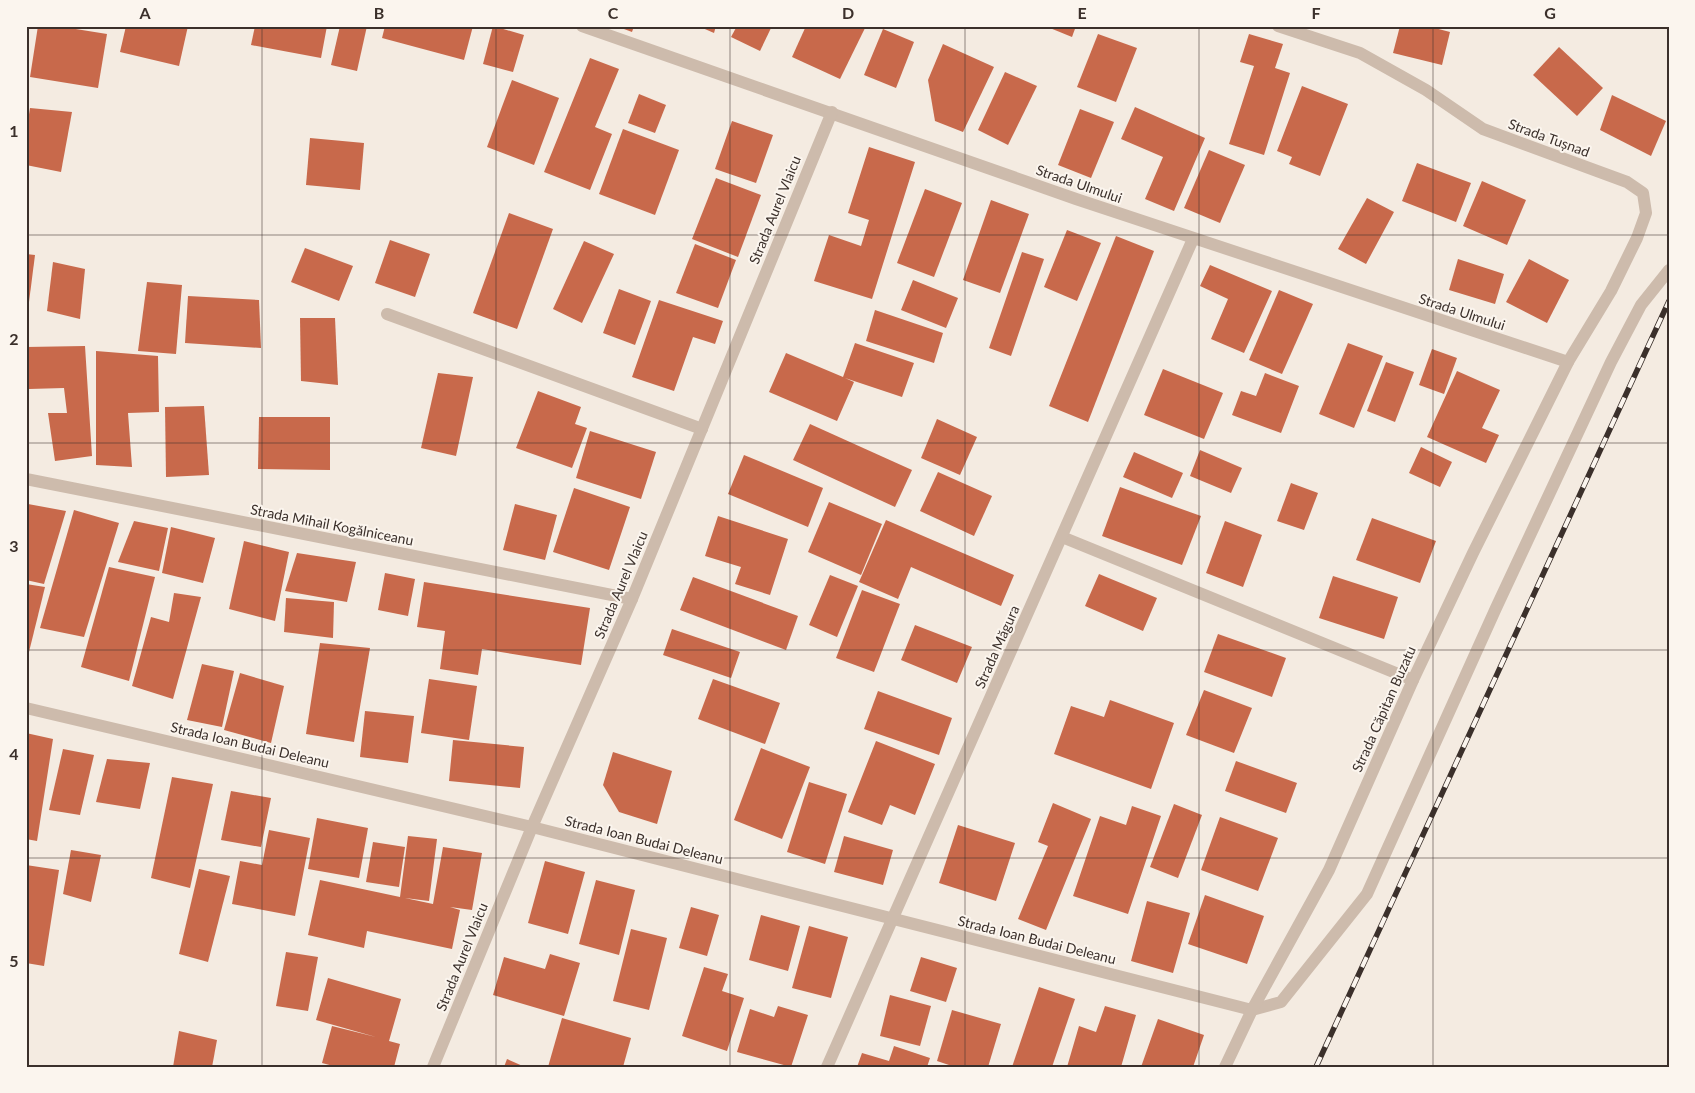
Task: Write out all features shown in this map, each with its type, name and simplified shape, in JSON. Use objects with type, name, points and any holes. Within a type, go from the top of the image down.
[{"type":"street","name":"Strada Ulmului","points":[[582,26],[1194,239],[1568,362]]},
{"type":"street","name":"Strada Tușnad","points":[[1278,26],[1360,53],[1426,90],[1483,129],[1627,182],[1642,193],[1646,213],[1637,238],[1611,291],[1568,362]]},
{"type":"street","name":"Strada Aurel Vlaicu","points":[[433,1067],[532,827],[632,599],[832,112]]},
{"type":"street","name":"Strada Măgura","points":[[827,1067],[1194,239]]},
{"type":"street","points":[[1252,1010],[1281,1002],[1367,894],[1496,608],[1612,362],[1641,306],[1669,270]]},
{"type":"street","points":[[387,314],[702,429]]},
{"type":"street","name":"Strada Căpitan Buzatu","points":[[1225,1067],[1252,1010],[1329,870],[1413,680],[1477,545],[1568,362]]},
{"type":"street","name":"Strada Mihail Kogălniceanu","points":[[26,479],[632,599]]},
{"type":"street","points":[[1062,537],[1413,680]]},
{"type":"street","name":"Strada Ioan Budai Deleanu","points":[[26,708],[532,827],[1252,1010]]},
{"type":"building","points":[[38,26],[57,26],[107,34],[98,88],[30,77]]},
{"type":"building","points":[[126,26],[188,26],[179,66],[120,52]]},
{"type":"building","points":[[255,26],[327,26],[321,58],[251,45]]},
{"type":"building","points":[[340,26],[367,26],[357,71],[331,65]]},
{"type":"building","points":[[385,26],[473,26],[464,60],[382,38]]},
{"type":"building","points":[[493,26],[524,35],[513,72],[483,64]]},
{"type":"building","points":[[616,26],[634,26],[632,32]]},
{"type":"building","points":[[698,26],[716,26],[714,33]]},
{"type":"building","points":[[737,26],[772,26],[760,51],[731,37]]},
{"type":"building","points":[[806,26],[866,26],[840,79],[792,57]]},
{"type":"building","points":[[1045,26],[1076,26],[1072,37]]},
{"type":"building","points":[[1400,26],[1427,26],[1450,32],[1442,65],[1393,53]]},
{"type":"building","points":[[883,29],[914,42],[896,88],[864,75]]},
{"type":"building","points":[[1098,34],[1137,48],[1116,102],[1077,87]]},
{"type":"building","points":[[1249,34],[1283,44],[1275,68],[1290,73],[1264,155],[1229,144],[1254,66],[1240,62]]},
{"type":"building","points":[[943,44],[994,67],[963,132],[935,121],[928,80]]},
{"type":"building","points":[[1559,47],[1603,88],[1577,116],[1533,75]]},
{"type":"building","points":[[590,58],[619,69],[595,127],[612,134],[590,190],[544,172]]},
{"type":"building","points":[[1005,72],[1037,86],[1008,145],[978,130]]},
{"type":"building","points":[[512,80],[559,98],[534,165],[487,147]]},
{"type":"building","points":[[1302,86],[1348,104],[1320,176],[1289,164],[1292,157],[1277,151]]},
{"type":"building","points":[[639,94],[666,105],[655,133],[628,123]]},
{"type":"building","points":[[1612,95],[1666,121],[1651,156],[1600,130]]},
{"type":"building","points":[[1135,107],[1205,138],[1174,211],[1145,199],[1163,157],[1121,139]]},
{"type":"building","points":[[30,108],[72,112],[61,172],[26,165],[26,133]]},
{"type":"building","points":[[1080,109],[1114,122],[1091,178],[1058,165]]},
{"type":"building","points":[[732,121],[773,135],[756,183],[715,169]]},
{"type":"building","points":[[623,129],[679,150],[655,215],[599,194]]},
{"type":"building","points":[[310,138],[364,143],[360,190],[306,185]]},
{"type":"building","points":[[869,147],[915,162],[872,299],[814,281],[829,235],[861,246],[869,220],[848,213]]},
{"type":"building","points":[[1209,150],[1245,165],[1220,223],[1184,208]]},
{"type":"building","points":[[1417,163],[1471,183],[1456,222],[1402,201]]},
{"type":"building","points":[[716,178],[761,195],[738,257],[692,239]]},
{"type":"building","points":[[1482,181],[1526,200],[1507,245],[1463,226]]},
{"type":"building","points":[[925,189],[962,203],[934,277],[897,263]]},
{"type":"building","points":[[1367,198],[1394,212],[1366,264],[1338,249]]},
{"type":"building","points":[[991,200],[1029,214],[1000,293],[963,280]]},
{"type":"building","points":[[509,213],[553,229],[517,329],[473,313]]},
{"type":"building","points":[[1067,230],[1101,243],[1077,301],[1044,287]]},
{"type":"building","points":[[1116,236],[1154,251],[1088,422],[1049,406]]},
{"type":"building","points":[[390,240],[430,254],[415,297],[375,283]]},
{"type":"building","points":[[584,241],[614,254],[582,323],[553,309]]},
{"type":"building","points":[[695,244],[736,260],[718,308],[676,293]]},
{"type":"building","points":[[305,248],[353,266],[339,301],[291,282]]},
{"type":"building","points":[[1022,252],[1044,259],[1011,356],[989,348]]},
{"type":"building","points":[[26,254],[35,255],[29,302],[26,302]]},
{"type":"building","points":[[1458,259],[1504,274],[1495,304],[1449,290]]},
{"type":"building","points":[[1529,259],[1569,280],[1547,323],[1506,302]]},
{"type":"building","points":[[53,262],[85,269],[80,319],[47,311]]},
{"type":"building","points":[[1210,265],[1272,291],[1244,353],[1211,339],[1228,299],[1200,286]]},
{"type":"building","points":[[913,280],[958,298],[946,328],[901,310]]},
{"type":"building","points":[[147,282],[182,285],[176,354],[138,351]]},
{"type":"building","points":[[619,289],[651,301],[635,345],[603,333]]},
{"type":"building","points":[[1279,290],[1313,304],[1282,374],[1249,360]]},
{"type":"building","points":[[188,296],[259,300],[261,348],[185,343]]},
{"type":"building","points":[[659,300],[723,321],[715,344],[693,337],[674,391],[632,377]]},
{"type":"building","points":[[875,310],[943,333],[934,363],[866,341]]},
{"type":"building","points":[[300,318],[335,318],[338,385],[301,381]]},
{"type":"building","points":[[855,343],[914,363],[902,397],[845,378],[854,382],[837,421],[769,392],[786,353],[843,377]]},
{"type":"building","points":[[1348,343],[1383,356],[1354,428],[1319,414]]},
{"type":"building","points":[[85,346],[92,456],[55,461],[48,413],[67,413],[64,388],[29,389],[26,347]]},
{"type":"building","points":[[1432,349],[1457,358],[1444,394],[1419,385]]},
{"type":"building","points":[[96,351],[158,356],[159,412],[128,413],[132,467],[96,465]]},
{"type":"building","points":[[1386,362],[1414,372],[1395,422],[1367,411]]},
{"type":"building","points":[[1163,369],[1223,393],[1204,439],[1144,415]]},
{"type":"building","points":[[1457,371],[1500,390],[1482,428],[1499,435],[1486,463],[1427,437]]},
{"type":"building","points":[[438,373],[473,377],[456,456],[421,448]]},
{"type":"building","points":[[1265,373],[1299,386],[1281,433],[1232,415],[1241,391],[1256,396]]},
{"type":"building","points":[[538,391],[581,407],[575,424],[587,428],[572,468],[516,448]]},
{"type":"building","points":[[204,406],[209,475],[166,477],[165,407]]},
{"type":"building","points":[[259,417],[330,417],[330,470],[258,469]]},
{"type":"building","points":[[937,419],[977,437],[960,475],[921,458]]},
{"type":"building","points":[[810,424],[912,470],[895,507],[793,460]]},
{"type":"building","points":[[590,431],[656,452],[641,499],[576,478]]},
{"type":"building","points":[[1421,447],[1452,462],[1440,487],[1409,473]]},
{"type":"building","points":[[1200,450],[1242,468],[1231,493],[1190,476]]},
{"type":"building","points":[[1134,452],[1183,473],[1172,498],[1123,477]]},
{"type":"building","points":[[744,455],[823,488],[808,527],[728,494]]},
{"type":"building","points":[[938,472],[992,496],[974,536],[920,511]]},
{"type":"building","points":[[1291,483],[1318,493],[1304,530],[1277,521]]},
{"type":"building","points":[[1120,487],[1201,516],[1182,565],[1102,536]]},
{"type":"building","points":[[574,488],[630,507],[609,570],[553,552]]},
{"type":"building","points":[[829,502],[882,524],[861,575],[808,552]]},
{"type":"building","points":[[28,504],[66,511],[44,584],[26,580]]},
{"type":"building","points":[[515,504],[557,515],[545,560],[503,550]]},
{"type":"building","points":[[74,510],[119,523],[84,637],[40,628]]},
{"type":"building","points":[[718,516],[788,539],[770,595],[735,584],[741,567],[705,556]]},
{"type":"building","points":[[1372,518],[1436,541],[1420,583],[1356,560]]},
{"type":"building","points":[[886,520],[1014,575],[1001,606],[911,567],[898,599],[859,582]]},
{"type":"building","points":[[134,521],[168,528],[159,571],[118,562]]},
{"type":"building","points":[[1225,521],[1262,535],[1243,587],[1206,573]]},
{"type":"building","points":[[171,527],[215,538],[203,583],[162,573]]},
{"type":"building","points":[[244,541],[289,552],[275,621],[229,609]]},
{"type":"building","points":[[297,553],[356,562],[347,602],[285,591]]},
{"type":"building","points":[[109,567],[155,577],[129,681],[81,667]]},
{"type":"building","points":[[385,573],[415,579],[408,616],[378,610]]},
{"type":"building","points":[[1099,574],[1157,598],[1143,631],[1085,606]]},
{"type":"building","points":[[830,575],[858,586],[837,637],[809,625]]},
{"type":"building","points":[[1333,576],[1398,597],[1384,639],[1319,618]]},
{"type":"building","points":[[693,577],[798,616],[786,650],[680,610]]},
{"type":"building","points":[[424,582],[590,608],[581,665],[482,649],[478,675],[440,669],[445,631],[417,627]]},
{"type":"building","points":[[26,584],[45,587],[27,660],[26,660]]},
{"type":"building","points":[[862,590],[900,604],[874,672],[836,658]]},
{"type":"building","points":[[174,593],[201,597],[173,699],[132,686],[151,617],[169,622]]},
{"type":"building","points":[[286,598],[334,602],[333,638],[284,632]]},
{"type":"building","points":[[915,625],[972,647],[957,683],[901,660]]},
{"type":"building","points":[[672,629],[740,652],[731,678],[663,655]]},
{"type":"building","points":[[1218,634],[1286,658],[1272,697],[1204,672]]},
{"type":"building","points":[[320,643],[370,648],[354,742],[306,734]]},
{"type":"building","points":[[202,664],[234,671],[222,727],[187,720]]},
{"type":"building","points":[[240,673],[284,686],[271,743],[224,730]]},
{"type":"building","points":[[429,679],[477,686],[469,740],[421,733]]},
{"type":"building","points":[[713,679],[780,703],[765,744],[698,719]]},
{"type":"building","points":[[1204,690],[1252,708],[1234,753],[1186,735]]},
{"type":"building","points":[[878,691],[952,718],[939,755],[864,729]]},
{"type":"building","points":[[1110,700],[1174,723],[1151,789],[1054,754],[1071,706],[1104,717]]},
{"type":"building","points":[[365,711],[414,716],[408,763],[360,757]]},
{"type":"building","points":[[26,733],[53,739],[37,841],[26,839]]},
{"type":"building","points":[[453,740],[524,747],[520,788],[449,781]]},
{"type":"building","points":[[876,741],[935,764],[915,815],[890,805],[882,825],[848,812]]},
{"type":"building","points":[[761,748],[810,767],[782,839],[734,820]]},
{"type":"building","points":[[63,749],[94,755],[80,815],[49,810]]},
{"type":"building","points":[[613,752],[672,771],[657,824],[619,812],[603,785]]},
{"type":"building","points":[[107,759],[150,763],[140,809],[96,802]]},
{"type":"building","points":[[1236,761],[1297,783],[1286,813],[1225,791]]},
{"type":"building","points":[[172,777],[213,784],[190,888],[151,878]]},
{"type":"building","points":[[809,782],[847,794],[825,864],[787,852]]},
{"type":"building","points":[[231,791],[271,798],[261,847],[221,840]]},
{"type":"building","points":[[1053,803],[1091,819],[1046,930],[1018,919],[1048,846],[1038,842]]},
{"type":"building","points":[[1174,804],[1202,815],[1178,878],[1150,867]]},
{"type":"building","points":[[1132,806],[1161,816],[1128,914],[1073,896],[1100,816],[1126,825]]},
{"type":"building","points":[[1220,817],[1278,838],[1258,891],[1201,870]]},
{"type":"building","points":[[317,818],[368,828],[359,878],[308,869]]},
{"type":"building","points":[[958,825],[1015,843],[996,901],[939,883]]},
{"type":"building","points":[[269,830],[310,838],[295,916],[232,904],[240,861],[262,865]]},
{"type":"building","points":[[408,836],[437,839],[429,901],[405,898],[433,904],[443,847],[482,853],[472,910],[450,907],[460,910],[452,949],[367,931],[364,948],[308,935],[320,880],[400,897]]},
{"type":"building","points":[[844,836],[893,850],[883,885],[834,872]]},
{"type":"building","points":[[373,842],[405,847],[399,887],[366,882]]},
{"type":"building","points":[[71,850],[101,855],[91,902],[63,894]]},
{"type":"building","points":[[545,861],[585,872],[568,934],[528,923]]},
{"type":"building","points":[[26,865],[59,870],[44,966],[26,963]]},
{"type":"building","points":[[199,869],[230,876],[208,962],[179,954]]},
{"type":"building","points":[[596,880],[635,890],[619,955],[579,944]]},
{"type":"building","points":[[1205,895],[1264,916],[1247,964],[1188,944]]},
{"type":"building","points":[[1147,901],[1190,913],[1173,973],[1131,961]]},
{"type":"building","points":[[691,907],[719,915],[707,956],[679,948]]},
{"type":"building","points":[[761,915],[800,926],[788,971],[749,960]]},
{"type":"building","points":[[809,926],[848,937],[831,998],[792,988]]},
{"type":"building","points":[[631,929],[667,938],[649,1010],[613,1001]]},
{"type":"building","points":[[286,952],[318,957],[308,1011],[276,1006]]},
{"type":"building","points":[[550,954],[580,963],[564,1016],[493,995],[504,957],[545,969]]},
{"type":"building","points":[[921,957],[957,968],[946,1002],[910,991]]},
{"type":"building","points":[[704,967],[728,974],[722,991],[744,998],[727,1051],[682,1036]]},
{"type":"building","points":[[328,978],[401,999],[389,1041],[400,1044],[394,1067],[337,1067],[322,1063],[332,1026],[376,1037],[316,1020]]},
{"type":"building","points":[[1039,987],[1075,999],[1052,1067],[1012,1067]]},
{"type":"building","points":[[890,995],[931,1006],[920,1046],[880,1036]]},
{"type":"building","points":[[778,1006],[808,1015],[791,1067],[737,1052],[750,1009],[774,1017]]},
{"type":"building","points":[[1105,1006],[1136,1015],[1121,1067],[1067,1067],[1079,1026],[1096,1032]]},
{"type":"building","points":[[952,1010],[1001,1024],[988,1067],[955,1067],[937,1061]]},
{"type":"building","points":[[562,1018],[631,1038],[623,1067],[548,1067]]},
{"type":"building","points":[[1158,1019],[1204,1035],[1193,1067],[1141,1067]]},
{"type":"building","points":[[179,1031],[217,1040],[212,1067],[173,1067]]},
{"type":"building","points":[[894,1046],[930,1058],[927,1067],[857,1067],[862,1053],[889,1061]]},
{"type":"building","points":[[507,1059],[525,1067],[504,1067]]},
{"type":"railway","points":[[1316,1067],[1669,301]]}]
